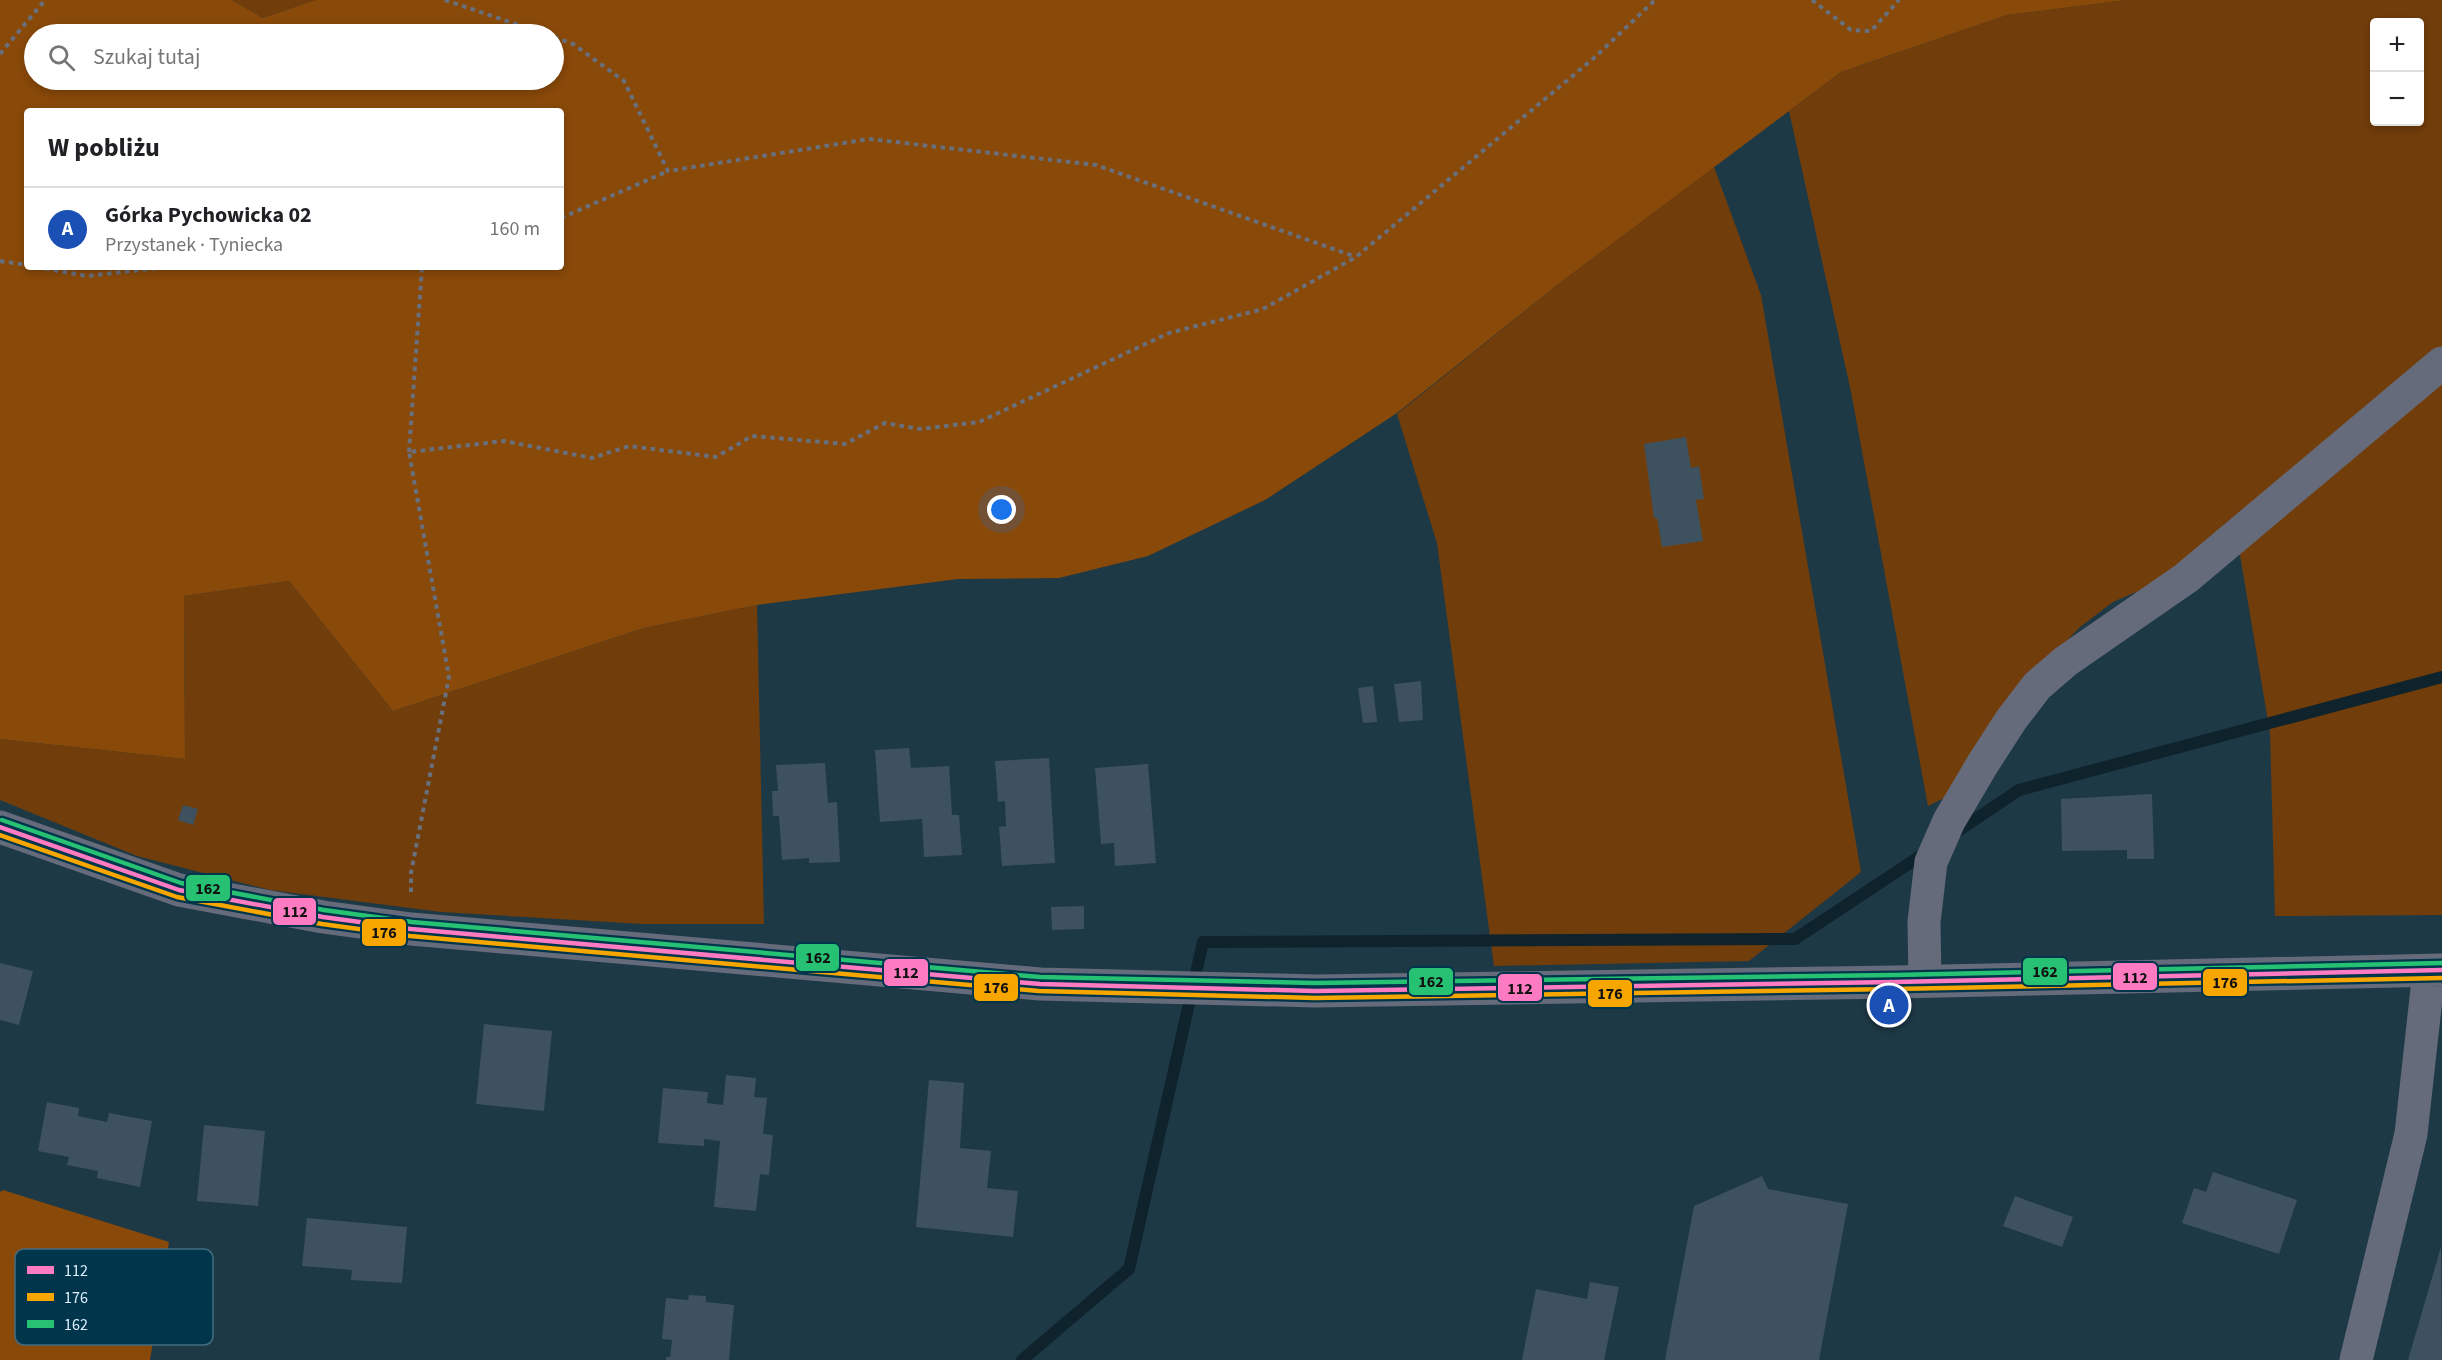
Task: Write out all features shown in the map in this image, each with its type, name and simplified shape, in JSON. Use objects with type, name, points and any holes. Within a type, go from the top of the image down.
[{"type":"street","points":[[1925,981],[1924,922],[1931,862],[1949,821],[1982,765],[2011,720],[2037,686],[2066,661],[2186,578],[2442,363]]},
{"type":"street","points":[[0,827],[179,890],[323,917],[411,929],[1040,984],[1315,991],[2435,970],[2411,1134],[2356,1360]]},
{"type":"path","points":[[25,24],[45,0]]},
{"type":"path","points":[[445,0],[516,24]]},
{"type":"path","points":[[409,452],[504,441],[592,458],[629,447],[716,457],[752,436],[845,444],[885,423],[920,429],[979,422],[1168,333],[1263,309],[1356,257],[1594,58],[1654,0]]},
{"type":"path","points":[[1812,0],[1851,30],[1871,31],[1899,0]]},
{"type":"path","points":[[0,54],[24,25]]},
{"type":"path","points":[[564,41],[573,44],[624,81],[668,171]]},
{"type":"path","points":[[564,217],[668,171],[869,139],[1096,165],[1356,257]]},
{"type":"path","points":[[0,261],[24,265]]},
{"type":"path","points":[[53,270],[87,276],[140,270]]},
{"type":"path","points":[[411,929],[411,873],[450,677],[409,452],[422,270]]},
{"type":"shaded area","points":[[0,0],[232,0],[263,18],[315,0],[2127,0],[2007,15],[1841,72],[1561,282],[1397,413],[1265,500],[1148,556],[1059,578],[958,579],[757,605],[644,628],[393,711],[289,581],[184,596],[185,759],[0,739]]},
{"type":"shaded area","points":[[232,0],[315,0],[263,18]]},
{"type":"shaded area","points":[[2127,0],[2442,0],[2442,915],[2275,916],[2270,733],[2240,555],[2178,574],[2113,602],[2080,627],[2024,685],[1950,795],[1928,806],[1851,392],[1789,111],[1841,72],[2007,15]]},
{"type":"shaded area","points":[[1714,167],[1761,295],[1861,872],[1749,961],[1494,966],[1437,543],[1397,414],[1561,282]]},
{"type":"shaded area","points":[[289,581],[393,711],[644,628],[757,605],[764,924],[643,924],[441,912],[270,890],[137,856],[0,800],[0,739],[185,759],[184,596]]},
{"type":"shaded area","points":[[3,1190],[169,1242],[168,1249],[15,1249],[15,1345],[152,1345],[150,1360],[0,1360],[0,1192]]},
{"type":"building","points":[[1686,437],[1691,468],[1699,466],[1704,499],[1696,500],[1703,541],[1662,547],[1657,518],[1654,518],[1644,444]]},
{"type":"building","points":[[1421,681],[1423,720],[1399,722],[1394,684]]},
{"type":"building","points":[[1373,686],[1377,722],[1363,723],[1358,688]]},
{"type":"building","points":[[909,748],[911,768],[949,766],[952,815],[959,815],[962,855],[924,857],[922,819],[880,822],[875,750]]},
{"type":"building","points":[[1049,758],[1055,863],[1002,866],[999,827],[1006,826],[1005,801],[998,802],[995,761]]},
{"type":"building","points":[[825,763],[828,803],[837,802],[840,862],[809,863],[809,858],[782,860],[779,816],[773,816],[772,791],[778,791],[776,765]]},
{"type":"building","points":[[1148,764],[1156,863],[1115,866],[1114,843],[1101,844],[1095,768]]},
{"type":"building","points":[[2152,794],[2154,859],[2127,859],[2127,850],[2062,851],[2061,799]]},
{"type":"building","points":[[183,805],[198,809],[193,825],[178,820]]},
{"type":"building","points":[[1084,906],[1084,929],[1052,930],[1051,907]]},
{"type":"building","points":[[0,963],[33,971],[19,1025],[0,1020]]},
{"type":"building","points":[[484,1024],[552,1031],[544,1111],[476,1104]]},
{"type":"building","points":[[726,1075],[756,1078],[754,1097],[767,1098],[763,1134],[773,1135],[769,1175],[760,1174],[756,1211],[714,1207],[720,1141],[704,1139],[704,1146],[658,1143],[663,1088],[708,1092],[707,1103],[723,1105]]},
{"type":"building","points":[[929,1080],[964,1083],[960,1148],[991,1151],[987,1188],[1018,1191],[1013,1237],[916,1227]]},
{"type":"building","points":[[47,1102],[79,1108],[78,1116],[107,1122],[109,1113],[152,1121],[140,1187],[97,1178],[98,1171],[67,1165],[69,1157],[38,1151]]},
{"type":"building","points":[[204,1125],[265,1131],[258,1206],[197,1201]]},
{"type":"building","points":[[2213,1172],[2297,1200],[2279,1254],[2182,1223],[2194,1188],[2206,1192]]},
{"type":"building","points":[[1762,1176],[1768,1189],[1848,1204],[1819,1360],[1665,1360],[1694,1206]]},
{"type":"building","points":[[2015,1196],[2073,1217],[2062,1247],[2003,1226]]},
{"type":"building","points":[[307,1218],[407,1227],[402,1283],[351,1280],[352,1270],[302,1266]]},
{"type":"building","points":[[2441,1247],[2442,1360],[2408,1360]]},
{"type":"building","points":[[1590,1282],[1619,1287],[1604,1360],[1522,1360],[1536,1289],[1587,1299]]},
{"type":"building","points":[[689,1295],[706,1296],[706,1302],[734,1305],[729,1360],[666,1360],[666,1357],[670,1357],[672,1340],[662,1339],[666,1298],[688,1300]]},
{"type":"waterway","points":[[1952,835],[2019,790],[2442,677]]},
{"type":"waterway","points":[[1022,1360],[1129,1269],[1203,942],[1795,939],[1928,851]]},
{"type":"transit line","name":"162","points":[[2,820],[181,883],[324,910],[412,922],[1040,977],[1315,983],[1895,975],[2442,963]]},
{"type":"transit line","name":"112","points":[[0,827],[179,890],[323,917],[411,929],[1040,984],[1315,991],[1895,982],[2442,970]]},
{"type":"transit line","name":"176","points":[[0,835],[177,897],[322,924],[410,936],[1039,991],[1315,998],[2442,978]]},
{"type":"place","name":"Górka Pychowicka 02","points":[[1889,1005]]}]
